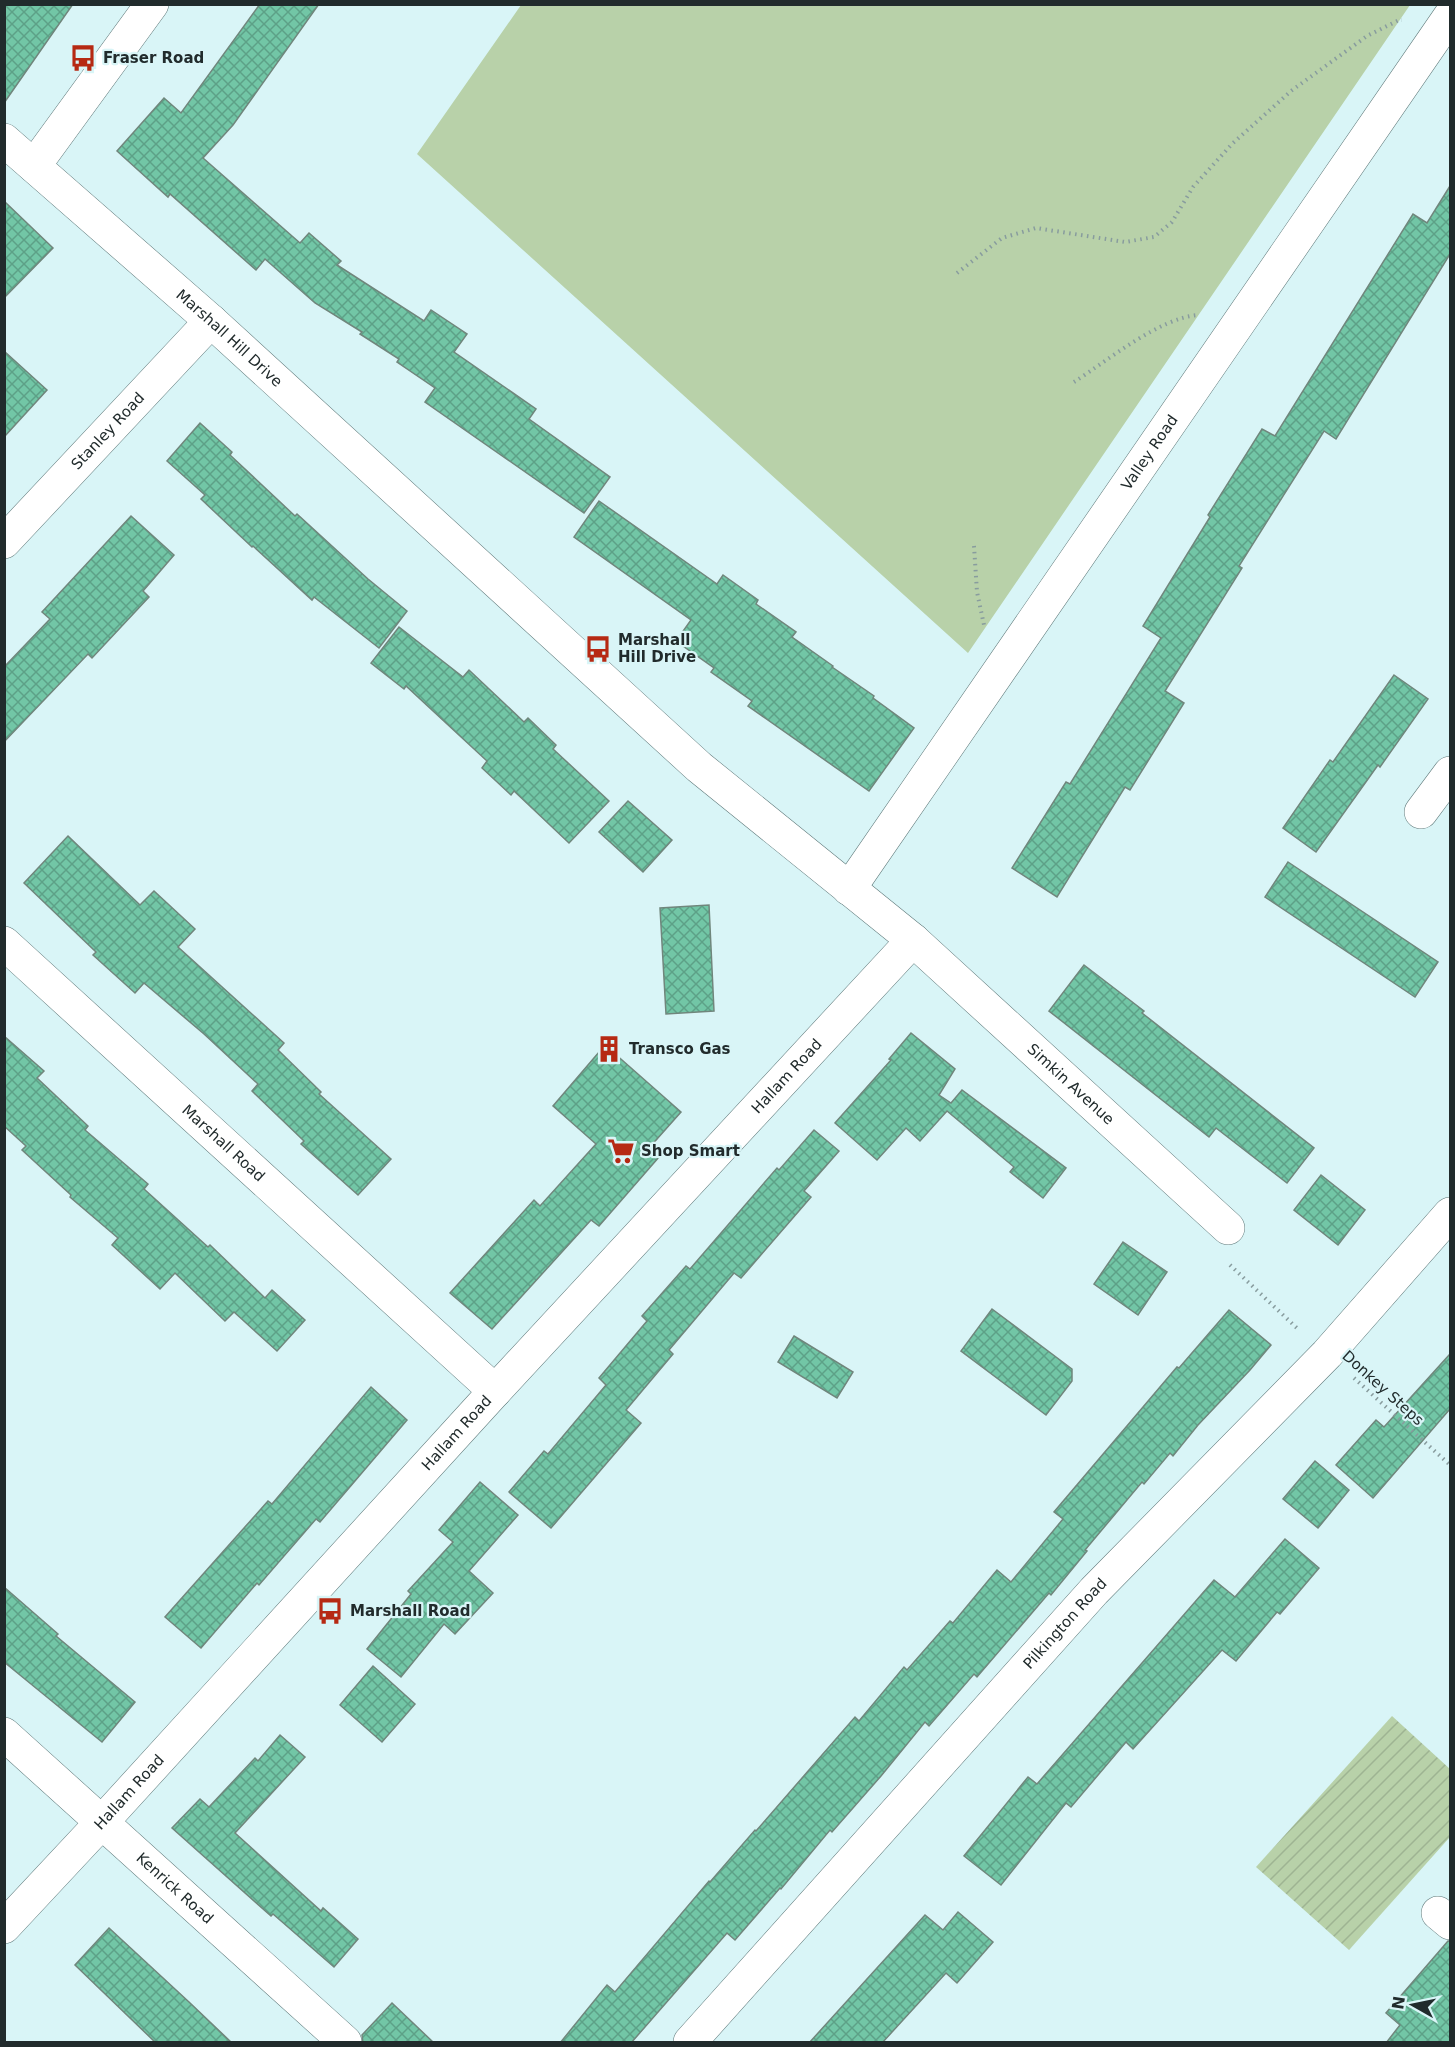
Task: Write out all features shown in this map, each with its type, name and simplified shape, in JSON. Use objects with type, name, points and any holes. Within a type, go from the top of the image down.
[{"type":"street","points":[[34,166],[152,4]]},
{"type":"street","name":"Valley Road","points":[[849,889],[1447,21]]},
{"type":"street","name":"Marshall Hill Drive","points":[[4,140],[211,321],[699,767],[913,940]]},
{"type":"street","name":"Stanley Road","points":[[4,542],[211,321]]},
{"type":"street","points":[[1421,812],[1450,773]]},
{"type":"street","name":"Simkin Avenue","points":[[913,940],[1228,1228]]},
{"type":"street","name":"Hallam Road","points":[[4,1927],[495,1391],[913,940]]},
{"type":"street","name":"Marshall Road","points":[[4,943],[495,1391]]},
{"type":"street","name":"Pilkington Road","points":[[690,2043],[1315,1344],[1450,1214]]},
{"type":"street","name":"Kenrick Road","points":[[4,1734],[345,2043]]},
{"type":"path","points":[[957,273],[1002,238],[1036,228],[1125,242],[1154,237],[1172,222],[1193,187],[1232,144],[1291,92],[1367,36],[1399,20],[1447,21]]},
{"type":"path","points":[[1074,382],[1142,337],[1185,316],[1248,310]]},
{"type":"path","points":[[975,546],[977,592],[993,679]]},
{"type":"path","name":"Donkey Steps","points":[[1236,1271],[1450,1465]]},
{"type":"green space","points":[[521,5],[1410,5],[968,653],[417,154]]},
{"type":"green space","points":[[1392,1716],[1450,1769],[1450,1837],[1349,1950],[1256,1867]]},
{"type":"building","points":[[4,4],[73,4],[4,103]]},
{"type":"building","points":[[260,4],[319,4],[233,125],[203,158],[300,243],[309,233],[341,261],[337,265],[424,321],[431,310],[467,334],[454,352],[536,409],[529,419],[610,477],[584,513],[425,402],[435,388],[397,362],[399,359],[360,334],[362,332],[315,303],[265,259],[256,270],[170,194],[168,197],[117,151],[164,98],[181,113]]},
{"type":"building","points":[[1450,186],[1450,254],[1336,439],[1324,431],[1239,566],[1242,568],[1165,691],[1184,703],[1130,790],[1125,787],[1057,897],[1012,868],[1066,782],[1070,784],[1161,638],[1143,626],[1262,429],[1275,436],[1413,214],[1427,223]]},
{"type":"building","points":[[4,201],[53,248],[4,298]]},
{"type":"building","points":[[4,351],[47,390],[4,437]]},
{"type":"building","points":[[200,423],[232,452],[230,455],[295,516],[297,514],[407,611],[379,648],[314,597],[312,600],[201,499],[205,495],[167,461]]},
{"type":"building","points":[[599,501],[717,584],[723,575],[758,600],[756,604],[796,632],[792,637],[914,728],[869,791],[748,706],[752,701],[711,672],[714,668],[676,641],[691,620],[574,537]]},
{"type":"building","points":[[131,516],[174,555],[143,591],[149,597],[92,658],[88,654],[4,742],[4,667],[50,619],[42,612]]},
{"type":"building","points":[[399,627],[463,677],[469,670],[524,722],[528,718],[556,745],[553,749],[609,801],[569,843],[514,791],[511,795],[482,768],[487,761],[406,686],[404,689],[371,663]]},
{"type":"building","points":[[1394,675],[1428,699],[1316,852],[1283,828],[1330,760],[1333,762]]},
{"type":"building","points":[[628,801],[672,840],[643,872],[599,832]]},
{"type":"building","points":[[68,836],[140,905],[154,891],[195,929],[178,947],[284,1043],[278,1050],[321,1092],[319,1094],[391,1159],[358,1195],[301,1144],[304,1141],[252,1091],[258,1084],[144,983],[135,993],[93,955],[96,952],[24,883]]},
{"type":"building","points":[[1288,862],[1438,962],[1415,997],[1265,897]]},
{"type":"building","points":[[709,905],[714,1011],[666,1014],[660,908]]},
{"type":"building","points":[[1084,965],[1314,1148],[1287,1183],[1216,1128],[1209,1137],[1049,1011]]},
{"type":"building","points":[[911,1033],[955,1069],[939,1095],[951,1103],[962,1090],[1066,1168],[1043,1198],[1010,1172],[1014,1167],[947,1111],[920,1141],[906,1128],[877,1160],[835,1123],[891,1060],[889,1059]]},
{"type":"building","points":[[4,1036],[44,1071],[37,1078],[88,1126],[85,1130],[148,1184],[144,1189],[208,1247],[210,1245],[265,1298],[272,1290],[305,1320],[277,1351],[234,1312],[225,1321],[175,1273],[160,1289],[112,1245],[118,1238],[70,1197],[71,1195],[22,1150],[26,1146],[4,1126]]},
{"type":"building","points":[[605,1045],[681,1112],[649,1148],[659,1157],[599,1226],[591,1220],[492,1329],[450,1293],[534,1200],[540,1206],[596,1144],[553,1106]]},
{"type":"building","points":[[814,1130],[839,1151],[804,1191],[811,1197],[741,1278],[734,1273],[669,1350],[673,1354],[626,1410],[641,1423],[551,1528],[509,1492],[544,1451],[548,1454],[606,1385],[599,1378],[647,1321],[642,1316],[686,1266],[690,1269],[777,1168],[779,1170]]},
{"type":"building","points":[[1321,1175],[1365,1210],[1338,1245],[1294,1210]]},
{"type":"building","points":[[1123,1242],[1167,1272],[1138,1315],[1094,1284]]},
{"type":"building","points":[[992,1309],[1072,1369],[1072,1381],[1046,1415],[961,1351]]},
{"type":"building","points":[[1229,1310],[1271,1345],[1173,1456],[1170,1453],[1144,1484],[1142,1482],[1051,1595],[1049,1593],[977,1677],[974,1674],[929,1726],[925,1722],[881,1776],[832,1832],[830,1830],[735,1940],[727,1933],[631,2043],[560,2043],[607,1985],[615,1992],[709,1881],[756,1831],[855,1717],[859,1721],[904,1667],[907,1670],[950,1621],[953,1623],[997,1570],[1011,1582],[1063,1519],[1054,1512],[1177,1367],[1179,1368]]},
{"type":"building","points":[[794,1336],[853,1372],[837,1398],[778,1362]]},
{"type":"building","points":[[1450,1354],[1450,1409],[1373,1498],[1336,1465],[1376,1420],[1384,1427]]},
{"type":"building","points":[[371,1387],[407,1420],[320,1522],[316,1519],[201,1648],[165,1617],[268,1501],[272,1504]]},
{"type":"building","points":[[1315,1461],[1349,1490],[1318,1528],[1283,1499]]},
{"type":"building","points":[[480,1482],[518,1515],[469,1571],[493,1593],[455,1634],[444,1624],[401,1677],[367,1649],[411,1594],[408,1591],[453,1542],[439,1530]]},
{"type":"building","points":[[1285,1539],[1319,1568],[1280,1614],[1277,1612],[1236,1661],[1222,1650],[1133,1749],[1126,1742],[1071,1807],[1066,1803],[1001,1885],[964,1856],[1028,1777],[1037,1784],[1214,1580],[1235,1597]]},
{"type":"building","points":[[4,1587],[58,1634],[56,1636],[135,1702],[102,1742],[4,1662]]},
{"type":"building","points":[[373,1666],[415,1704],[382,1742],[340,1705]]},
{"type":"building","points":[[280,1735],[305,1757],[235,1833],[321,1911],[323,1908],[358,1939],[334,1967],[273,1914],[271,1916],[172,1828],[200,1799],[209,1807],[255,1758],[258,1761]]},
{"type":"building","points":[[958,1912],[993,1942],[957,1983],[946,1973],[882,2043],[809,2043],[925,1915],[943,1930]]},
{"type":"building","points":[[109,1928],[232,2043],[156,2043],[75,1965]]},
{"type":"building","points":[[1450,1941],[1450,2043],[1386,2043],[1400,2025],[1386,2013]]},
{"type":"building","points":[[392,2003],[434,2043],[363,2043],[362,2035]]},
{"type":"place","name":"Fraser Road","points":[[83,58]]},
{"type":"place","name":"Marshall Hill Drive","points":[[598,649]]},
{"type":"place","name":"Transco Gas","points":[[609,1049]]},
{"type":"place","name":"Shop Smart","points":[[621,1151]]},
{"type":"place","name":"Marshall Road","points":[[330,1611]]}]
